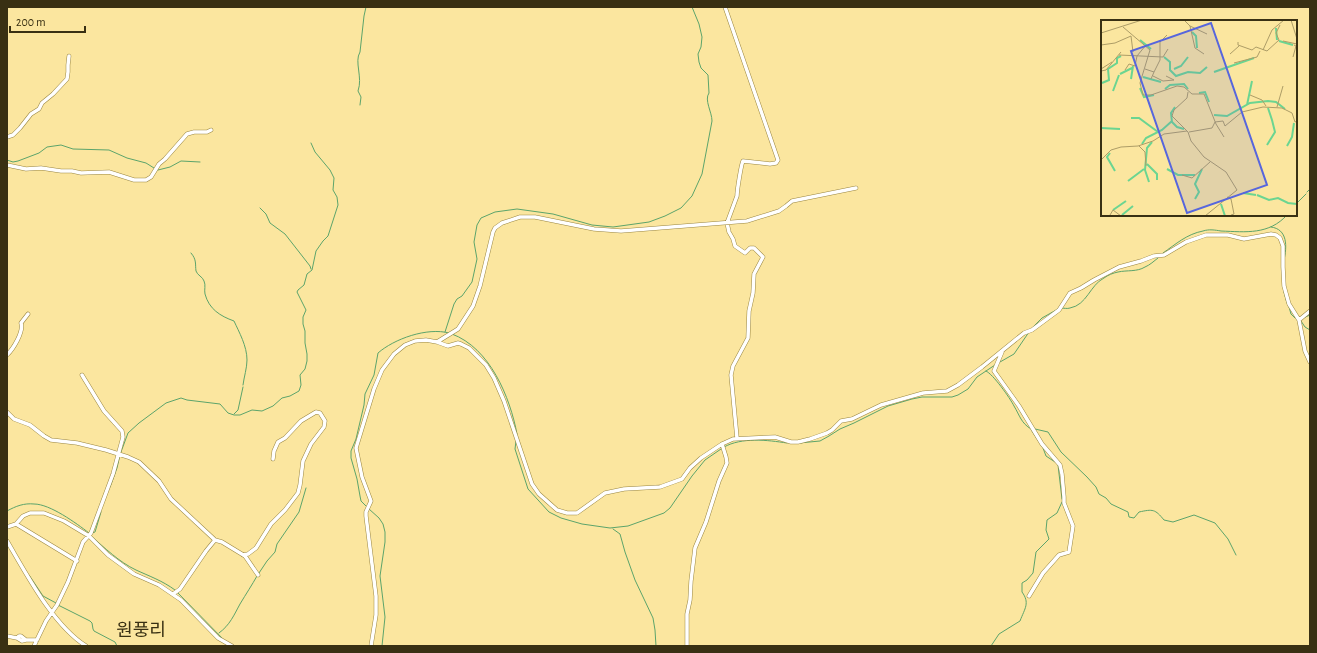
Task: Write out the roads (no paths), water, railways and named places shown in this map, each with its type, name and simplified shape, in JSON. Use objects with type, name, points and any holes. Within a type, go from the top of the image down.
[{"type":"street","points":[[725,7],[778,160],[776,163],[770,164],[743,161],[741,165],[737,196],[727,223],[735,246],[745,253],[750,248],[754,248],[763,257],[754,274],[753,293],[749,311],[748,338],[733,366],[731,375],[737,438]]},
{"type":"street","points":[[7,137],[13,135],[31,114],[39,109],[42,103],[53,94],[66,79],[69,56]]},
{"type":"street","points":[[7,165],[26,169],[41,168],[61,171],[72,170],[81,173],[109,172],[134,180],[146,180],[151,177],[159,164],[187,134],[194,132],[207,132],[211,130]]},
{"type":"street","points":[[437,342],[455,332],[466,318],[477,296],[493,232],[495,228],[502,223],[512,219],[535,217],[594,229],[621,231],[750,221],[783,209],[792,201],[856,188]]},
{"type":"street","points":[[372,646],[376,615],[376,596],[366,516],[371,501],[362,477],[356,448],[374,389],[382,370],[389,360],[410,342],[426,340],[448,346],[458,343],[473,351],[486,365],[494,378],[504,401],[532,484],[548,504],[561,512],[577,513],[605,493],[624,489],[660,487],[682,479],[690,468],[722,444],[737,438],[775,438],[798,442],[815,438],[832,430],[841,421],[852,419],[882,405],[923,393],[938,392],[950,389],[1024,333],[1032,330],[1059,310],[1070,293],[1082,288],[1119,267],[1156,255],[1164,255],[1186,242],[1206,235],[1228,235],[1244,239],[1271,234],[1280,238],[1283,246],[1284,286],[1289,304],[1299,320],[1305,351],[1310,362]]},
{"type":"street","points":[[1299,320],[1310,311]]},
{"type":"street","points":[[7,355],[15,343],[22,329],[22,323],[28,314]]},
{"type":"street","points":[[1002,351],[994,371],[1019,406],[1042,444],[1060,465],[1064,503],[1073,526],[1069,552],[1059,555],[1043,573],[1029,596]]},
{"type":"street","points":[[34,646],[57,605],[77,561],[83,542],[90,534],[113,474],[117,454],[123,437],[122,431],[104,411],[82,376]]},
{"type":"street","points":[[7,412],[14,419],[30,425],[51,440],[77,443],[128,457],[139,462],[159,481],[171,499],[215,540],[222,542],[243,555],[254,567],[258,575]]},
{"type":"street","points":[[243,555],[248,554],[256,548],[271,524],[285,510],[298,493],[303,461],[311,444],[324,427],[325,421],[320,413],[316,412],[301,421],[285,438],[278,442],[274,451],[273,459]]},
{"type":"street","points":[[688,646],[686,619],[690,600],[696,548],[719,481],[727,463],[722,444]]},
{"type":"street","points":[[7,527],[16,524],[26,514],[44,513],[90,534],[108,555],[134,574],[159,585],[173,594],[218,638],[232,646]]},
{"type":"street","points":[[16,524],[77,561]]},
{"type":"street","points":[[173,594],[180,589],[215,540]]},
{"type":"street","points":[[7,541],[52,612],[71,634],[86,646]]},
{"type":"street","points":[[7,636],[17,638],[22,641],[37,640]]},
{"type":"waterway","points":[[360,105],[361,97],[358,91],[360,80],[358,56],[360,52],[366,7]]},
{"type":"waterway","points":[[445,332],[454,304],[472,282],[477,259],[474,242],[477,225],[481,218],[495,212],[517,209],[553,214],[592,225],[613,227],[649,222],[665,216],[681,208],[692,196],[702,174],[712,121],[707,99],[709,93],[708,75],[701,68],[698,54],[701,47],[702,37],[699,24],[692,7]]},
{"type":"waterway","points":[[121,452],[128,433],[166,403],[181,398],[220,404],[228,413],[240,415],[252,410],[262,411],[273,406],[282,398],[299,391],[301,385],[300,375],[305,369],[307,354],[303,324],[303,317],[306,310],[297,292],[304,285],[307,274],[312,270],[316,251],[328,236],[338,205],[337,197],[333,190],[334,178],[330,170],[315,152],[311,143]]},
{"type":"waterway","points":[[7,160],[13,162],[18,161],[39,153],[47,147],[61,145],[73,149],[109,150],[127,158],[146,163],[154,168]]},
{"type":"waterway","points":[[158,170],[170,167],[181,161],[200,162]]},
{"type":"waterway","points":[[1307,192],[1310,189]]},
{"type":"waterway","points":[[1297,203],[1306,194]]},
{"type":"waterway","points":[[260,208],[266,214],[270,223],[285,234],[311,269]]},
{"type":"waterway","points":[[1163,253],[1197,232],[1205,230],[1239,232],[1257,231],[1273,226],[1286,216]]},
{"type":"waterway","points":[[1271,227],[1277,228],[1281,231],[1285,239],[1286,250],[1284,260]]},
{"type":"waterway","points":[[191,253],[195,260],[196,271],[205,283],[205,294],[209,304],[224,317],[234,321],[242,339],[247,355],[247,366],[243,385]]},
{"type":"waterway","points":[[1061,308],[1069,308],[1081,303],[1095,285],[1109,275],[1118,272],[1142,269],[1158,258]]},
{"type":"waterway","points":[[1284,292],[1287,303]]},
{"type":"waterway","points":[[1289,307],[1291,314],[1295,318]]},
{"type":"waterway","points":[[1032,328],[1042,318],[1058,309]]},
{"type":"waterway","points":[[1303,318],[1310,315]]},
{"type":"waterway","points":[[1301,321],[1305,327],[1310,330]]},
{"type":"waterway","points":[[1000,362],[1014,354],[1029,332]]},
{"type":"waterway","points":[[367,507],[361,501],[351,458],[351,451],[356,439],[365,394],[374,375],[378,353],[393,343],[421,333],[449,333]]},
{"type":"waterway","points":[[452,334],[477,350],[496,375],[509,405],[517,434]]},
{"type":"waterway","points":[[799,443],[820,441],[840,429],[888,406],[922,397],[952,397],[958,395],[968,389],[977,377],[995,365]]},
{"type":"waterway","points":[[986,371],[1001,387],[1012,402],[1023,422],[1031,429]]},
{"type":"waterway","points":[[234,414],[238,410],[243,387]]},
{"type":"waterway","points":[[1035,429],[1048,432],[1061,452],[1087,477],[1096,487],[1099,494],[1106,498],[1111,504],[1128,512],[1129,517],[1134,518],[1139,512],[1148,510],[1156,512],[1164,520],[1173,522],[1194,515],[1215,523],[1228,539],[1236,555]]},
{"type":"waterway","points":[[1032,431],[1043,448],[1046,456],[1055,462]]},
{"type":"waterway","points":[[724,447],[739,442],[755,440],[787,443]]},
{"type":"waterway","points":[[516,441],[515,449],[528,489],[549,512],[561,518],[582,524],[610,528],[628,526],[664,513],[670,508],[705,460],[721,449]]},
{"type":"waterway","points":[[110,487],[120,455]]},
{"type":"waterway","points":[[1058,465],[1062,499]]},
{"type":"waterway","points":[[259,573],[275,552],[277,544],[299,512],[306,488]]},
{"type":"waterway","points":[[991,646],[999,634],[1020,621],[1026,603],[1026,599],[1022,592],[1022,583],[1033,573],[1036,552],[1049,539],[1046,530],[1047,520],[1057,513],[1062,502]]},
{"type":"waterway","points":[[7,511],[23,504],[48,507],[63,515],[89,533]]},
{"type":"waterway","points":[[369,509],[379,518],[383,524],[385,532],[380,576],[385,617],[382,646]]},
{"type":"waterway","points":[[92,533],[95,532],[101,512]]},
{"type":"waterway","points":[[613,529],[620,534],[635,580],[653,618],[656,646]]},
{"type":"waterway","points":[[91,536],[124,563],[161,581],[175,590]]},
{"type":"waterway","points":[[29,575],[43,596],[56,603]]},
{"type":"waterway","points":[[219,633],[231,620],[257,576]]},
{"type":"waterway","points":[[177,592],[224,640]]},
{"type":"waterway","points":[[58,605],[90,621],[94,631],[115,642],[117,646]]},
{"type":"district","name":"원풍리","points":[[141,631]]}]
